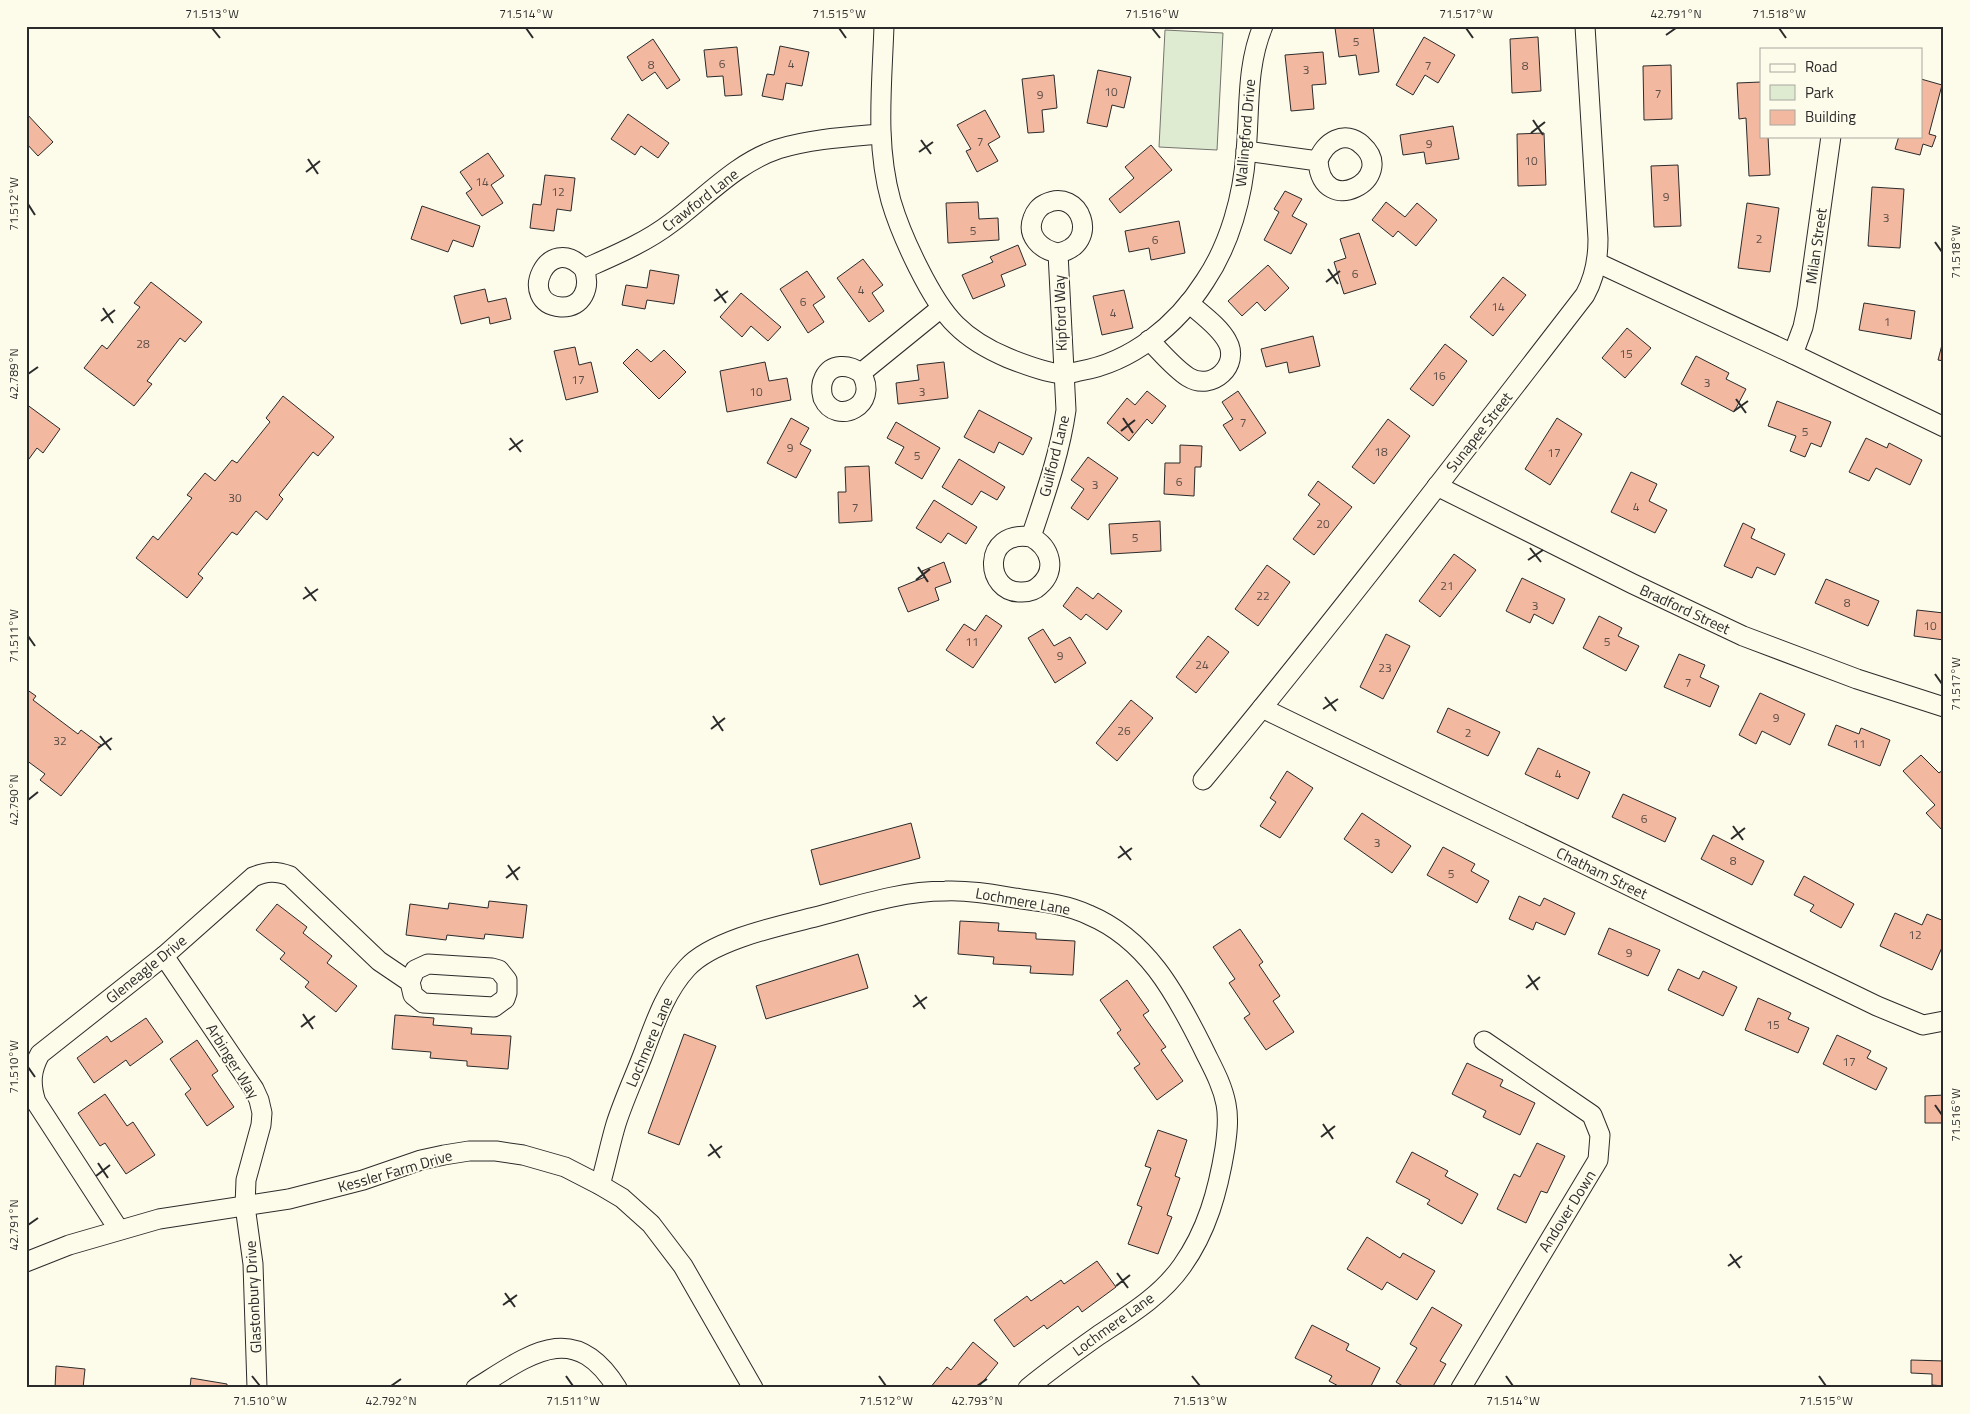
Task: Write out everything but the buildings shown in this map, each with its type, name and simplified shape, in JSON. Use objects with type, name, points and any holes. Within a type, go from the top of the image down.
[{"type":"street","name":"Wallingford Drive","points":[[884,26],[880,134],[883,170],[891,204],[915,259],[941,308],[973,340],[990,350],[1025,365],[1063,374],[1096,368],[1124,358],[1169,326],[1206,281],[1220,255],[1242,185],[1246,151],[1250,73],[1254,52],[1263,26]]},
{"type":"street","name":"Sunapee Street","points":[[1203,780],[1437,486],[1585,296],[1593,281],[1598,263],[1598,239],[1586,26]]},
{"type":"street","name":"Crawford Lane","points":[[584,269],[652,236],[728,176],[777,150],[816,140],[880,134]]},
{"type":"street","name":"Milan Street","points":[[1793,354],[1803,327],[1807,308],[1831,138]]},
{"type":"street","points":[[1246,151],[1318,161]]},
{"type":"street","name":"Kipford Way","points":[[1058,253],[1063,374]]},
{"type":"street","points":[[1598,263],[1944,427]]},
{"type":"street","points":[[1149,340],[1188,377],[1205,381],[1222,375],[1231,359],[1227,341],[1188,303]]},
{"type":"street","points":[[861,373],[941,308]]},
{"type":"street","name":"Guilford Lane","points":[[1031,537],[1064,427],[1066,410],[1063,374]]},
{"type":"street","name":"Bradford Street","points":[[1437,486],[1571,554],[1743,636],[1857,679],[1944,707]]},
{"type":"street","name":"Chatham Street","points":[[1262,708],[1877,1006],[1923,1024],[1944,1021]]},
{"type":"street","name":"Gleneagle Drive","points":[[119,1230],[36,1102],[32,1090],[31,1077],[34,1065],[40,1054],[164,956],[252,877],[266,872],[278,872],[290,876],[379,960],[410,982],[413,995],[423,1003],[494,1007],[505,999],[508,987],[504,974],[492,968],[428,964],[416,970],[410,982]]},
{"type":"street","name":"Lochmere Lane","points":[[600,1185],[617,1121],[661,1008],[673,987],[688,967],[708,952],[753,934],[800,920],[893,897],[942,890],[967,891],[1039,902],[1087,914],[1109,924],[1129,938],[1147,955],[1162,975],[1187,1016],[1220,1082],[1226,1106],[1227,1131],[1220,1179],[1205,1226],[1180,1268],[1164,1287],[1146,1303],[1067,1358],[1028,1388]]},
{"type":"street","name":"Arbinger Way","points":[[164,956],[254,1089],[259,1100],[262,1113],[261,1125],[246,1180],[245,1206]]},
{"type":"street","name":"Andover Down","points":[[1461,1388],[1598,1160],[1600,1135],[1592,1115],[1484,1041]]},
{"type":"street","name":"Kessler Farm Drive","points":[[26,1262],[69,1245],[159,1219],[289,1199],[363,1180],[421,1160],[469,1151],[496,1151],[546,1160],[565,1167],[622,1198],[651,1224],[683,1266],[753,1388]]},
{"type":"street","name":"Glastonbury Drive","points":[[245,1206],[253,1264],[257,1388]]},
{"type":"street","points":[[476,1388],[531,1355],[553,1347],[577,1349],[597,1363],[617,1388]]},
{"type":"green space","points":[[1165,30],[1223,33],[1217,150],[1159,147]]}]
